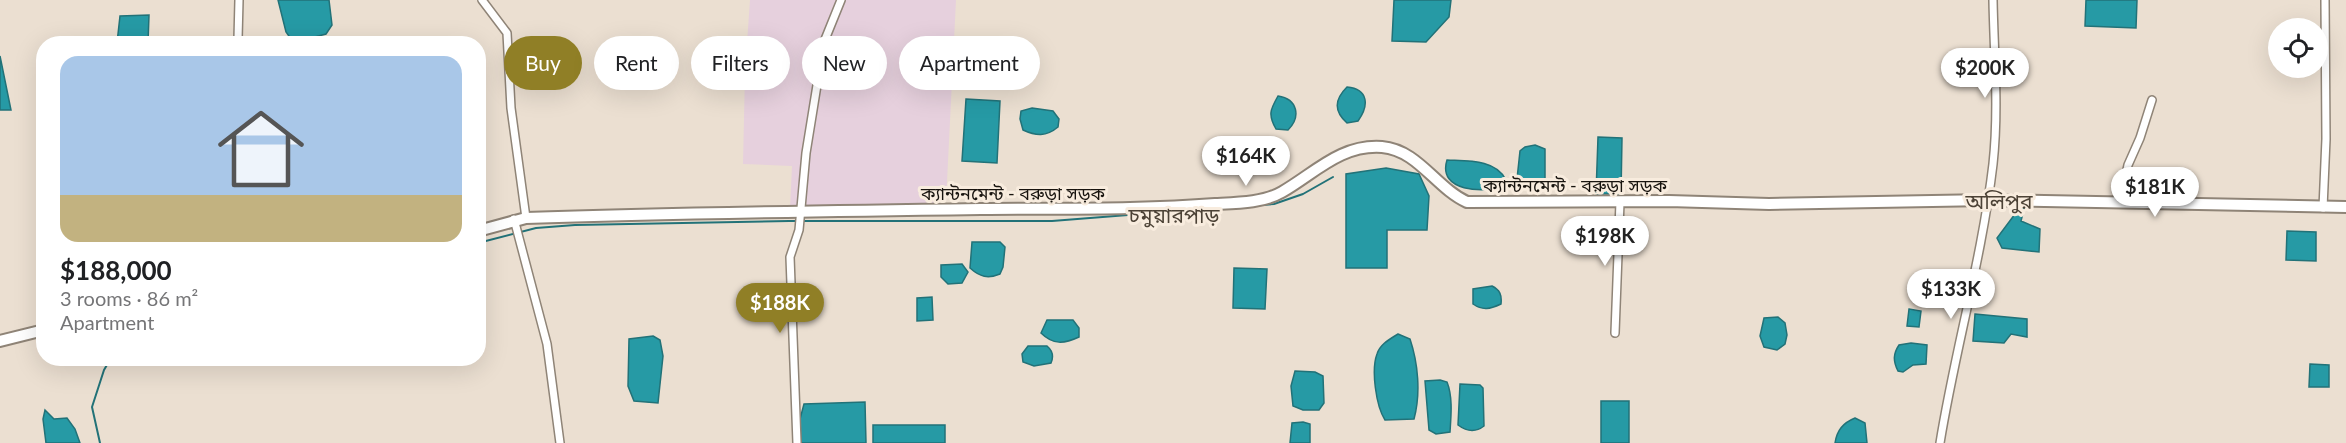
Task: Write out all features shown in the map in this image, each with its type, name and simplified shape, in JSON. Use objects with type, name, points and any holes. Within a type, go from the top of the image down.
[{"type":"main road","name":"ক্যান্টনমেন্ট - বরুড়া সড়ক","points":[[486,228],[514,219],[526,218],[1112,209],[1262,200],[1281,192],[1317,167],[1350,150],[1383,147],[1410,156],[1455,197],[1467,202],[1769,204],[1988,200],[2346,207]]},
{"type":"main road","points":[[0,341],[36,332]]},
{"type":"street","points":[[238,36],[239,0]]},
{"type":"street","points":[[482,0],[507,33],[511,108],[526,218]]},
{"type":"street","points":[[796,443],[790,257],[799,230],[806,153],[824,42],[841,0]]},
{"type":"street","points":[[1940,443],[1948,392],[1988,200],[1997,106],[1994,0]]},
{"type":"street","points":[[2322,207],[2326,139],[2325,0]]},
{"type":"street","points":[[2120,203],[2127,165],[2146,122],[2152,100]]},
{"type":"street","points":[[1615,333],[1620,202]]},
{"type":"street","points":[[514,219],[547,344],[560,443]]},
{"type":"shaded area","points":[[750,0],[956,0],[954,36],[899,36],[899,90],[952,90],[946,202],[851,208],[790,208],[792,166],[743,164],[745,90],[790,90],[790,36],[748,36]]},
{"type":"water","points":[[278,0],[329,0],[332,25],[326,34],[289,36]]},
{"type":"water","points":[[1394,0],[1451,0],[1449,17],[1426,42],[1392,41]]},
{"type":"water","points":[[2086,0],[2137,0],[2136,28],[2085,26]]},
{"type":"water","points":[[149,15],[148,36],[118,36],[120,16]]},
{"type":"water","points":[[0,56],[11,110],[0,110]]},
{"type":"water","points":[[1347,87],[1360,91],[1365,104],[1358,121],[1347,123],[1337,105]]},
{"type":"water","points":[[1278,96],[1290,101],[1295,109],[1295,120],[1288,130],[1276,129],[1272,120],[1272,109]]},
{"type":"water","points":[[966,99],[1000,101],[997,163],[962,161]]},
{"type":"water","points":[[1032,108],[1053,111],[1059,119],[1058,127],[1049,133],[1041,134],[1023,130],[1020,119],[1021,111]]},
{"type":"water","points":[[1598,137],[1622,138],[1621,194],[1596,194]]},
{"type":"water","points":[[1535,145],[1545,149],[1545,182],[1529,185],[1517,179],[1520,151],[1525,147]]},
{"type":"water","points":[[1447,160],[1480,162],[1495,168],[1506,180],[1503,187],[1495,189],[1464,188],[1449,179],[1446,171]]},
{"type":"water","points":[[1386,168],[1419,174],[1429,196],[1427,230],[1387,230],[1387,268],[1346,268],[1346,174]]},
{"type":"water","points":[[2024,209],[2021,221],[2040,229],[2039,252],[2002,248],[1997,238],[2018,210]]},
{"type":"water","points":[[2287,231],[2316,232],[2316,261],[2286,260]]},
{"type":"water","points":[[972,242],[1000,242],[1005,247],[1000,274],[984,276],[970,268]]},
{"type":"water","points":[[962,264],[968,272],[962,283],[948,284],[941,277],[941,265]]},
{"type":"water","points":[[1234,268],[1267,269],[1265,309],[1233,308]]},
{"type":"water","points":[[1492,286],[1500,293],[1501,304],[1480,308],[1473,304],[1473,289]]},
{"type":"water","points":[[932,297],[933,320],[917,321],[917,298]]},
{"type":"water","points":[[1909,309],[1921,311],[1919,327],[1907,326]]},
{"type":"water","points":[[1975,314],[2027,319],[2027,337],[2011,334],[2004,343],[1973,341]]},
{"type":"water","points":[[1778,317],[1785,323],[1787,335],[1785,344],[1777,350],[1764,347],[1760,336],[1764,318]]},
{"type":"water","points":[[1047,320],[1073,320],[1079,328],[1079,337],[1064,342],[1050,340],[1041,333]]},
{"type":"water","points":[[1398,334],[1410,339],[1413,348],[1418,378],[1416,409],[1414,419],[1385,420],[1375,388],[1375,361],[1380,347]]},
{"type":"water","points":[[653,336],[660,340],[663,356],[658,403],[634,401],[628,386],[629,339]]},
{"type":"water","points":[[1911,343],[1927,345],[1926,364],[1913,365],[1903,372],[1898,371],[1894,358],[1897,348],[1899,345]]},
{"type":"water","points":[[1028,346],[1047,346],[1052,354],[1051,363],[1034,366],[1023,362],[1022,354]]},
{"type":"water","points":[[2310,364],[2329,365],[2329,387],[2309,387]]},
{"type":"water","points":[[1295,371],[1315,372],[1323,376],[1324,403],[1319,410],[1303,410],[1293,406],[1291,386]]},
{"type":"water","points":[[1425,381],[1447,382],[1450,394],[1450,432],[1436,434],[1429,430]]},
{"type":"water","points":[[1460,384],[1480,385],[1483,388],[1484,426],[1477,430],[1467,430],[1458,425]]},
{"type":"water","points":[[1601,401],[1629,401],[1629,443],[1601,443]]},
{"type":"water","points":[[865,402],[866,443],[801,443],[800,419],[804,404]]},
{"type":"water","points":[[45,410],[54,419],[67,418],[75,429],[80,443],[46,443],[43,419]]},
{"type":"water","points":[[1855,418],[1865,423],[1867,443],[1835,443],[1841,428]]},
{"type":"water","points":[[1292,423],[1310,424],[1310,443],[1290,443]]},
{"type":"water","points":[[873,425],[945,425],[945,443],[873,443]]},
{"type":"waterway","points":[[1196,210],[1274,204],[1303,194],[1333,177]]},
{"type":"waterway","points":[[486,241],[536,228],[575,225],[789,221],[1052,221],[1166,212]]},
{"type":"waterway","points":[[100,443],[92,407],[106,366]]},
{"type":"district","name":"অলিপুর","points":[[1999,200]]},
{"type":"district","name":"চমুয়ারপাড়","points":[[1174,214]]}]
